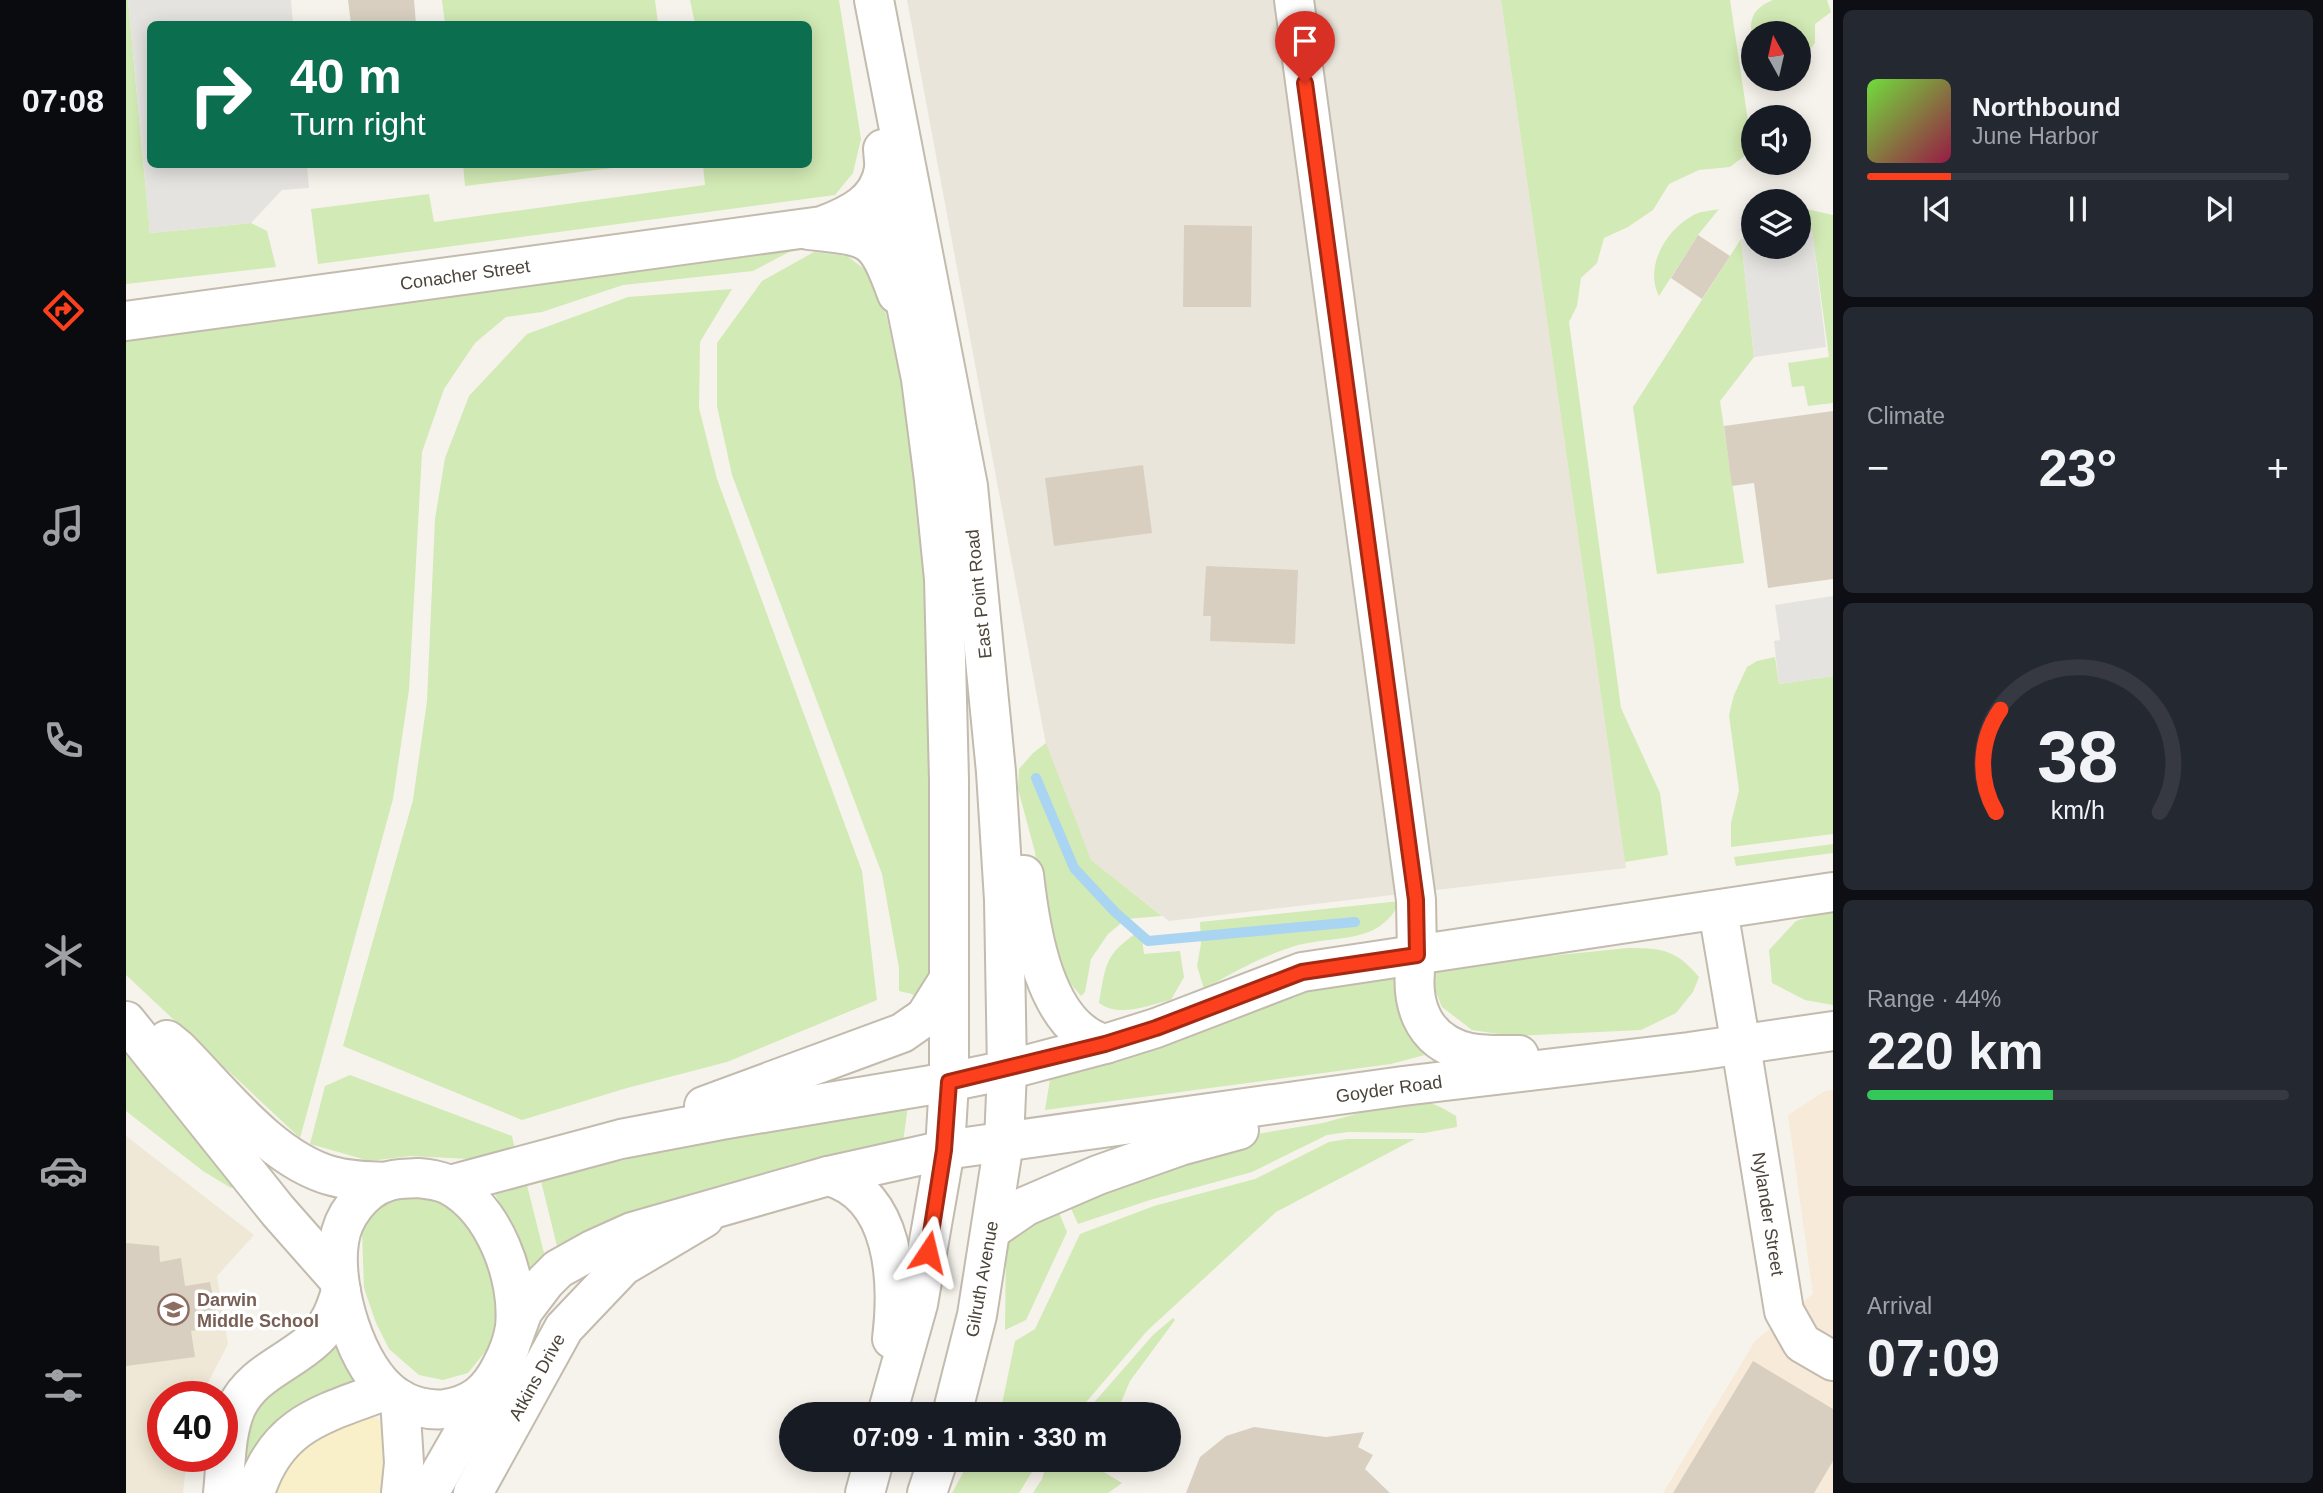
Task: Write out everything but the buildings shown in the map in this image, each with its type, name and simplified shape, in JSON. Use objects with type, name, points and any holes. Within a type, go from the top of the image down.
[{"type":"street","name":"East Point Road","points":[[874,0],[968,486],[996,772],[1004,900],[1007,1070],[1004,1142]]},
{"type":"street","points":[[1294,0],[1416,900],[1417,955],[1414,997],[1419,1012],[1427,1028],[1439,1039],[1468,1053],[1491,1055],[1689,1052]]},
{"type":"street","name":"East Point Road","points":[[884,53],[884,169],[889,221],[921,379],[944,579],[949,780],[949,1082]]},
{"type":"street","name":"Conacher Street","points":[[126,321],[804,229],[830,222],[862,206],[877,192],[884,169]]},
{"type":"street","name":"Conacher Street","points":[[804,229],[848,233],[876,248],[884,258],[911,331]]},
{"type":"street","points":[[996,772],[1016,832],[1034,938],[1050,988],[1073,1024],[1095,1041],[1105,1044]]},
{"type":"street","points":[[450,1185],[621,1139],[1007,1070],[1156,1028],[1302,972],[1833,892]]},
{"type":"street","name":"Nylander Street","points":[[1718,910],[1784,1311],[1802,1343],[1833,1361]]},
{"type":"street","points":[[621,1139],[902,1033],[925,1017],[949,979]]},
{"type":"street","points":[[126,1010],[178,1049],[276,1147],[299,1162],[330,1176],[348,1180],[386,1182],[418,1178],[450,1185],[485,1215],[495,1233],[512,1284],[515,1317],[513,1338]]},
{"type":"street","points":[[126,1021],[340,1285]]},
{"type":"street","name":"Goyder Road","points":[[724,1206],[828,1176],[944,1150],[1403,1086],[1741,1046],[1833,1031]]},
{"type":"street","points":[[890,1402],[918,1304],[944,1150],[949,1082]]},
{"type":"street","points":[[991,1230],[1026,1206],[1131,1162],[1220,1135],[1321,1114],[1403,1086]]},
{"type":"street","name":"Gilruth Avenue","points":[[955,1402],[976,1315],[1004,1142]]},
{"type":"street","points":[[828,1176],[849,1183],[870,1202],[886,1238],[891,1257],[895,1315],[882,1402]]},
{"type":"street","points":[[386,1182],[363,1198],[344,1223],[339,1240],[340,1285],[346,1314],[368,1365],[393,1394],[431,1409],[447,1408],[475,1400],[485,1393],[493,1382],[523,1311],[558,1269],[632,1232],[724,1206]]},
{"type":"street","name":"Atkins Drive","points":[[473,1493],[564,1328],[623,1266],[724,1206]]},
{"type":"street","points":[[223,1493],[229,1436],[237,1407],[254,1382],[317,1337],[333,1315],[340,1285]]},
{"type":"street","name":"Atkins Drive","points":[[429,1493],[493,1382]]},
{"type":"street","points":[[255,1493],[265,1464],[288,1435],[321,1416],[393,1394]]},
{"type":"street","points":[[393,1394],[404,1463],[401,1493]]},
{"type":"street","points":[[927,1493],[934,1472]]},
{"type":"shaded area","points":[[128,0],[291,0],[293,21],[147,21],[147,168],[307,168],[309,188],[282,190],[251,223],[150,233]]},
{"type":"shaded area","points":[[907,0],[1501,0],[1626,868],[1169,921],[1091,860],[1047,750]]},
{"type":"shaded area","points":[[1811,229],[1826,347],[1754,357],[1743,259],[1811,259]]},
{"type":"shaded area","points":[[1833,596],[1833,676],[1779,684],[1774,641],[1780,640],[1775,605]]},
{"type":"shaded area","points":[[1833,1090],[1833,1493],[1663,1493],[1755,1341],[1813,1294],[1788,1115],[1825,1091]]},
{"type":"shaded area","name":"Darwin Middle School","points":[[126,1136],[254,1235],[217,1276],[228,1344],[209,1381],[147,1381],[147,1472],[185,1472],[183,1493],[126,1493]]},
{"type":"green space","points":[[126,0],[150,233],[251,223],[267,231],[276,267],[126,284]]},
{"type":"green space","points":[[442,0],[655,0],[658,21],[445,21]]},
{"type":"green space","points":[[690,0],[839,0],[861,139],[853,173],[835,195],[318,264],[311,209],[429,194],[434,222],[705,185],[703,168],[812,168],[812,21],[694,21]]},
{"type":"green space","points":[[1501,0],[1730,0],[1741,91],[1744,91],[1746,105],[1741,105],[1741,159],[1730,167],[1699,170],[1669,184],[1653,210],[1628,227],[1604,238],[1597,263],[1581,278],[1577,306],[1569,322],[1621,708],[1660,793],[1668,855],[1625,862]]},
{"type":"green space","points":[[1773,0],[1827,0],[1831,12],[1815,24],[1815,43],[1811,48],[1811,21],[1752,21],[1754,14]]},
{"type":"green space","points":[[463,168],[612,168],[465,186]]},
{"type":"green space","points":[[1719,209],[1698,235],[1659,296],[1654,273],[1660,250],[1666,240],[1692,216]]},
{"type":"green space","points":[[1811,210],[1833,215],[1833,403],[1808,406],[1804,386],[1792,387],[1788,363],[1829,357]]},
{"type":"green space","points":[[1741,239],[1741,259],[1743,259],[1754,357],[1720,401],[1744,563],[1657,574],[1633,407]]},
{"type":"green space","points":[[793,250],[753,271],[623,285],[542,312],[506,317],[475,343],[444,389],[422,452],[409,690],[393,799],[300,1138],[126,975],[126,340],[368,308],[385,296],[425,301],[473,286],[541,282]]},
{"type":"green space","points":[[814,252],[847,256],[878,279],[902,385],[932,604],[941,975],[927,1007],[912,994],[899,991],[899,968],[882,874],[732,475],[717,406],[717,343],[762,281]]},
{"type":"green space","points":[[732,289],[700,342],[699,408],[717,479],[862,871],[877,1000],[727,1062],[627,1088],[522,1120],[343,1046],[413,800],[427,701],[435,519],[445,458],[469,396],[527,334],[628,297]]},
{"type":"green space","points":[[1775,657],[1779,684],[1833,676],[1833,834],[1731,847],[1731,823],[1739,790],[1729,715],[1734,695],[1747,667],[1757,661]]},
{"type":"green space","points":[[1046,743],[1091,860],[1162,916],[1126,919],[1108,934],[1091,959],[1085,992],[1081,996],[1059,970],[1035,852],[1018,789],[1019,769]]},
{"type":"green space","points":[[1833,844],[1833,853],[1736,866],[1734,857]]},
{"type":"green space","points":[[1400,901],[1391,916],[1368,932],[1307,943],[1280,951],[1204,989],[1197,966],[1201,944],[1200,922]]},
{"type":"green space","points":[[1833,908],[1833,1005],[1805,1000],[1772,983],[1769,950],[1796,921]]},
{"type":"green space","points":[[1141,930],[1144,954],[1180,951],[1184,977],[1171,1000],[1125,1010],[1116,1010],[1099,1003],[1109,960],[1120,946]]},
{"type":"green space","points":[[1628,948],[1668,952],[1683,961],[1699,977],[1693,992],[1676,1013],[1641,1030],[1512,1036],[1472,1030],[1442,1007],[1431,980],[1432,968]]},
{"type":"green space","points":[[1396,967],[1432,1053],[1391,1064],[1045,1110],[1052,1067],[1255,995]]},
{"type":"green space","points":[[126,1048],[246,1183],[231,1188],[203,1171],[126,1111]]},
{"type":"green space","points":[[350,1075],[512,1136],[515,1150],[469,1159],[410,1156],[370,1161],[310,1144],[325,1086]]},
{"type":"green space","points":[[1410,1099],[1428,1102],[1450,1112],[1456,1116],[1457,1127],[1424,1133],[1348,1132],[1327,1135],[1252,1172],[1150,1200],[1078,1224],[1064,1193],[1221,1140],[1323,1123]]},
{"type":"green space","points":[[908,1105],[903,1143],[803,1161],[606,1221],[557,1246],[538,1169],[621,1161],[741,1127]]},
{"type":"green space","points":[[1347,1139],[1415,1139],[1276,1212],[1147,1331],[1086,1402],[1002,1402],[1015,1341],[1035,1329],[1080,1234],[1154,1206],[1255,1179],[1329,1142]]},
{"type":"green space","points":[[524,1173],[545,1257],[532,1273],[521,1242],[491,1187]]},
{"type":"green space","points":[[420,1191],[446,1199],[471,1225],[487,1254],[496,1288],[496,1318],[489,1347],[468,1373],[443,1380],[419,1375],[389,1349],[376,1323],[364,1288],[362,1232],[378,1207],[395,1196]]},
{"type":"green space","points":[[1054,1201],[1067,1232],[1026,1320],[1005,1330],[1006,1251],[1009,1238]]},
{"type":"green space","points":[[1173,1318],[1175,1320],[1130,1381],[1121,1402],[1094,1402],[1153,1335]]},
{"type":"green space","points":[[336,1336],[362,1388],[243,1493],[245,1410]]},
{"type":"green space","points":[[963,1472],[1032,1472],[1019,1493],[952,1493]]},
{"type":"green space","points":[[1044,1472],[1104,1472],[1122,1483],[1108,1493],[1033,1493]]},
{"type":"sand","points":[[359,1417],[376,1418],[389,1428],[386,1493],[266,1493],[281,1459]]},
{"type":"waterway","points":[[1036,778],[1074,868],[1115,912],[1148,941],[1355,922]]},
{"type":"place","name":"Darwin Middle School","points":[[174,1310]]},
{"type":"route","points":[[928,1252],[944,1150],[949,1082],[1105,1044],[1156,1028],[1302,972],[1417,955],[1416,900],[1305,83]]}]
